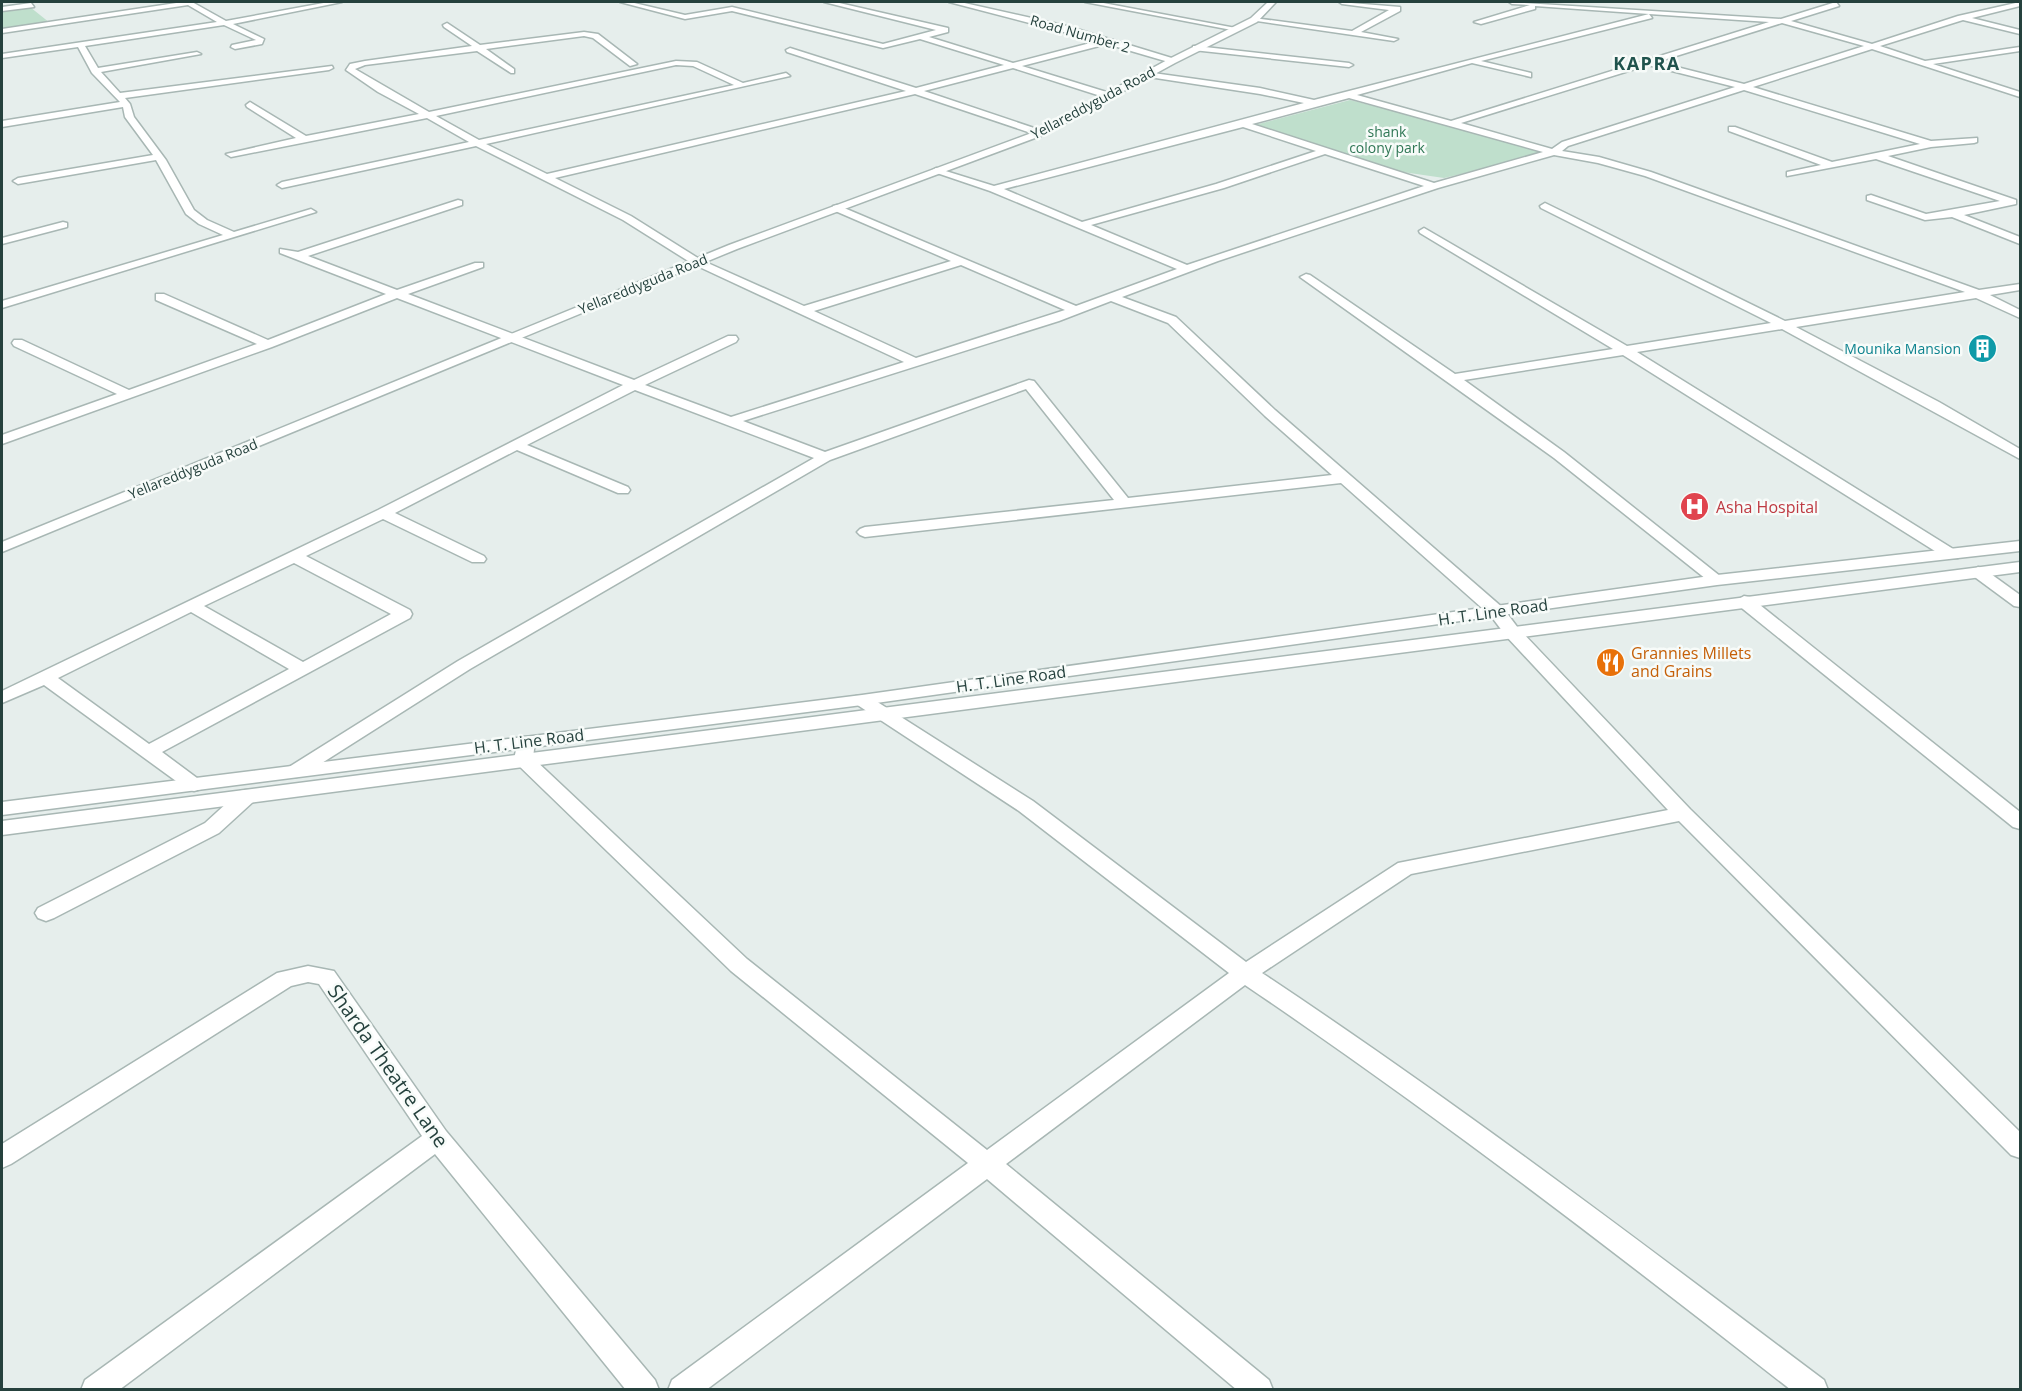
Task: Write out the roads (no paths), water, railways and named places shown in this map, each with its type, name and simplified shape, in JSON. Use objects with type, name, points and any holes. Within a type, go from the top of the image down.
[{"type":"street","points":[[2,31],[187,2],[260,39],[259,42],[235,47]]},
{"type":"street","points":[[2,56],[225,22],[338,2]]},
{"type":"street","points":[[623,2],[685,17],[732,9],[883,46],[945,30],[828,2]]},
{"type":"street","name":"Road Number 2","points":[[953,2],[1107,41],[1172,61]]},
{"type":"street","points":[[1089,2],[1237,29]]},
{"type":"street","name":"Yellareddyguda Road","points":[[2,547],[697,262],[1040,133],[1196,48],[1254,20],[1272,2]]},
{"type":"street","points":[[1342,2],[1397,9],[1353,33]]},
{"type":"street","points":[[1512,2],[1784,21],[1871,46],[2020,95]]},
{"type":"street","points":[[1812,2],[1847,2]]},
{"type":"street","points":[[1478,22],[1545,3]]},
{"type":"street","points":[[1453,123],[1784,21],[1832,3]]},
{"type":"street","points":[[731,421],[1075,310],[1187,269],[1434,186],[1554,152],[1564,144],[1741,86],[1961,18],[2020,3]]},
{"type":"street","points":[[2,9],[32,5]]},
{"type":"street","points":[[994,189],[1471,61],[1665,12]]},
{"type":"street","points":[[1961,18],[2020,32]]},
{"type":"street","points":[[1254,20],[1394,39]]},
{"type":"street","points":[[447,25],[511,71]]},
{"type":"street","points":[[633,64],[590,34],[365,63],[353,66],[351,70],[381,90],[478,143],[627,218],[697,262],[914,362]]},
{"type":"street","points":[[922,37],[1110,96]]},
{"type":"street","points":[[547,177],[915,91],[1107,41]]},
{"type":"street","points":[[81,45],[95,71],[126,104],[130,117],[159,157],[190,212],[203,222],[232,235]]},
{"type":"street","points":[[1196,48],[1349,65]]},
{"type":"street","points":[[1924,63],[2020,49]]},
{"type":"street","points":[[790,50],[1040,133]]},
{"type":"street","points":[[95,71],[197,54]]},
{"type":"street","points":[[1471,61],[1528,75]]},
{"type":"street","points":[[231,154],[676,63],[694,64],[741,85]]},
{"type":"street","points":[[1650,63],[1741,86],[1931,144]]},
{"type":"street","points":[[117,96],[329,68]]},
{"type":"street","points":[[1149,74],[1277,94],[1314,103]]},
{"type":"street","points":[[282,185],[786,76]]},
{"type":"street","points":[[2007,90],[2020,88]]},
{"type":"street","points":[[1349,94],[1554,152],[1599,160],[1648,174],[1981,295],[2020,314]]},
{"type":"street","points":[[2,124],[126,104]]},
{"type":"street","points":[[250,105],[304,139]]},
{"type":"street","points":[[1243,124],[1434,186]]},
{"type":"street","points":[[1732,129],[1831,165]]},
{"type":"street","points":[[1790,174],[1931,144],[1974,140]]},
{"type":"street","points":[[1081,225],[1220,186],[1325,151]]},
{"type":"street","points":[[1876,155],[2016,201]]},
{"type":"street","points":[[18,181],[159,157]]},
{"type":"street","points":[[936,171],[994,189],[1187,269]]},
{"type":"street","points":[[1870,198],[1925,217],[1953,214],[2016,201]]},
{"type":"street","points":[[298,256],[458,203]]},
{"type":"street","points":[[1545,206],[1672,267],[1783,325],[1934,405],[2020,455]]},
{"type":"street","points":[[837,208],[1075,310]]},
{"type":"street","points":[[2,305],[311,212]]},
{"type":"street","points":[[1953,214],[2020,241]]},
{"type":"street","points":[[2,241],[63,225]]},
{"type":"street","points":[[1424,231],[1626,351],[1952,555]]},
{"type":"street","points":[[284,251],[825,456]]},
{"type":"street","points":[[803,310],[962,261]]},
{"type":"street","points":[[2,440],[478,265]]},
{"type":"street","points":[[1306,277],[1453,378],[1559,455],[1716,580]]},
{"type":"street","points":[[1453,378],[1981,295],[2020,286]]},
{"type":"street","points":[[160,297],[268,344]]},
{"type":"street","points":[[1111,297],[1172,320],[1270,413],[1497,612],[1512,632],[1683,814],[2020,1148]]},
{"type":"street","points":[[2,698],[383,513],[634,385],[732,339]]},
{"type":"street","points":[[18,343],[128,394]]},
{"type":"street","points":[[296,771],[464,665],[825,456],[1029,384],[1125,504]]},
{"type":"street","points":[[518,446],[622,490]]},
{"type":"street","points":[[865,532],[1345,478]]},
{"type":"street","points":[[383,513],[478,559]]},
{"type":"street","name":"H. T. Line Road","points":[[2,828],[247,796],[525,750],[862,700],[1716,580],[2020,546]]},
{"type":"street","points":[[148,752],[404,614],[295,556]]},
{"type":"street","name":"H. T. Line Road","points":[[2,809],[296,771],[888,715],[1744,601],[2020,567]]},
{"type":"street","points":[[1978,572],[2020,602]]},
{"type":"street","points":[[1744,601],[2020,822]]},
{"type":"street","points":[[192,606],[303,669]]},
{"type":"street","points":[[45,677],[194,785]]},
{"type":"street","points":[[862,700],[1026,806],[1245,973],[1324,1026],[1553,1190],[1814,1389]]},
{"type":"street","points":[[525,750],[739,965],[986,1163],[1259,1389]]},
{"type":"street","points":[[46,913],[212,828],[247,796]]},
{"type":"street","points":[[682,1389],[1245,973],[1405,868],[1683,814]]},
{"type":"street","name":"Sharda Theatre Lane","points":[[2,1157],[285,979],[308,974],[326,977],[437,1138],[645,1389]]},
{"type":"street","points":[[95,1389],[437,1138]]},
{"type":"place","name":"Mounika Mansion","points":[[1982,349]]},
{"type":"place","name":"Asha Hospital","points":[[1695,507]]},
{"type":"place","name":"Grannies Millets and Grains","points":[[1610,662]]},
{"type":"district","name":"KAPRA","points":[[1647,64]]},
{"type":"park label","name":"shank colony park","points":[[1387,140]]}]
